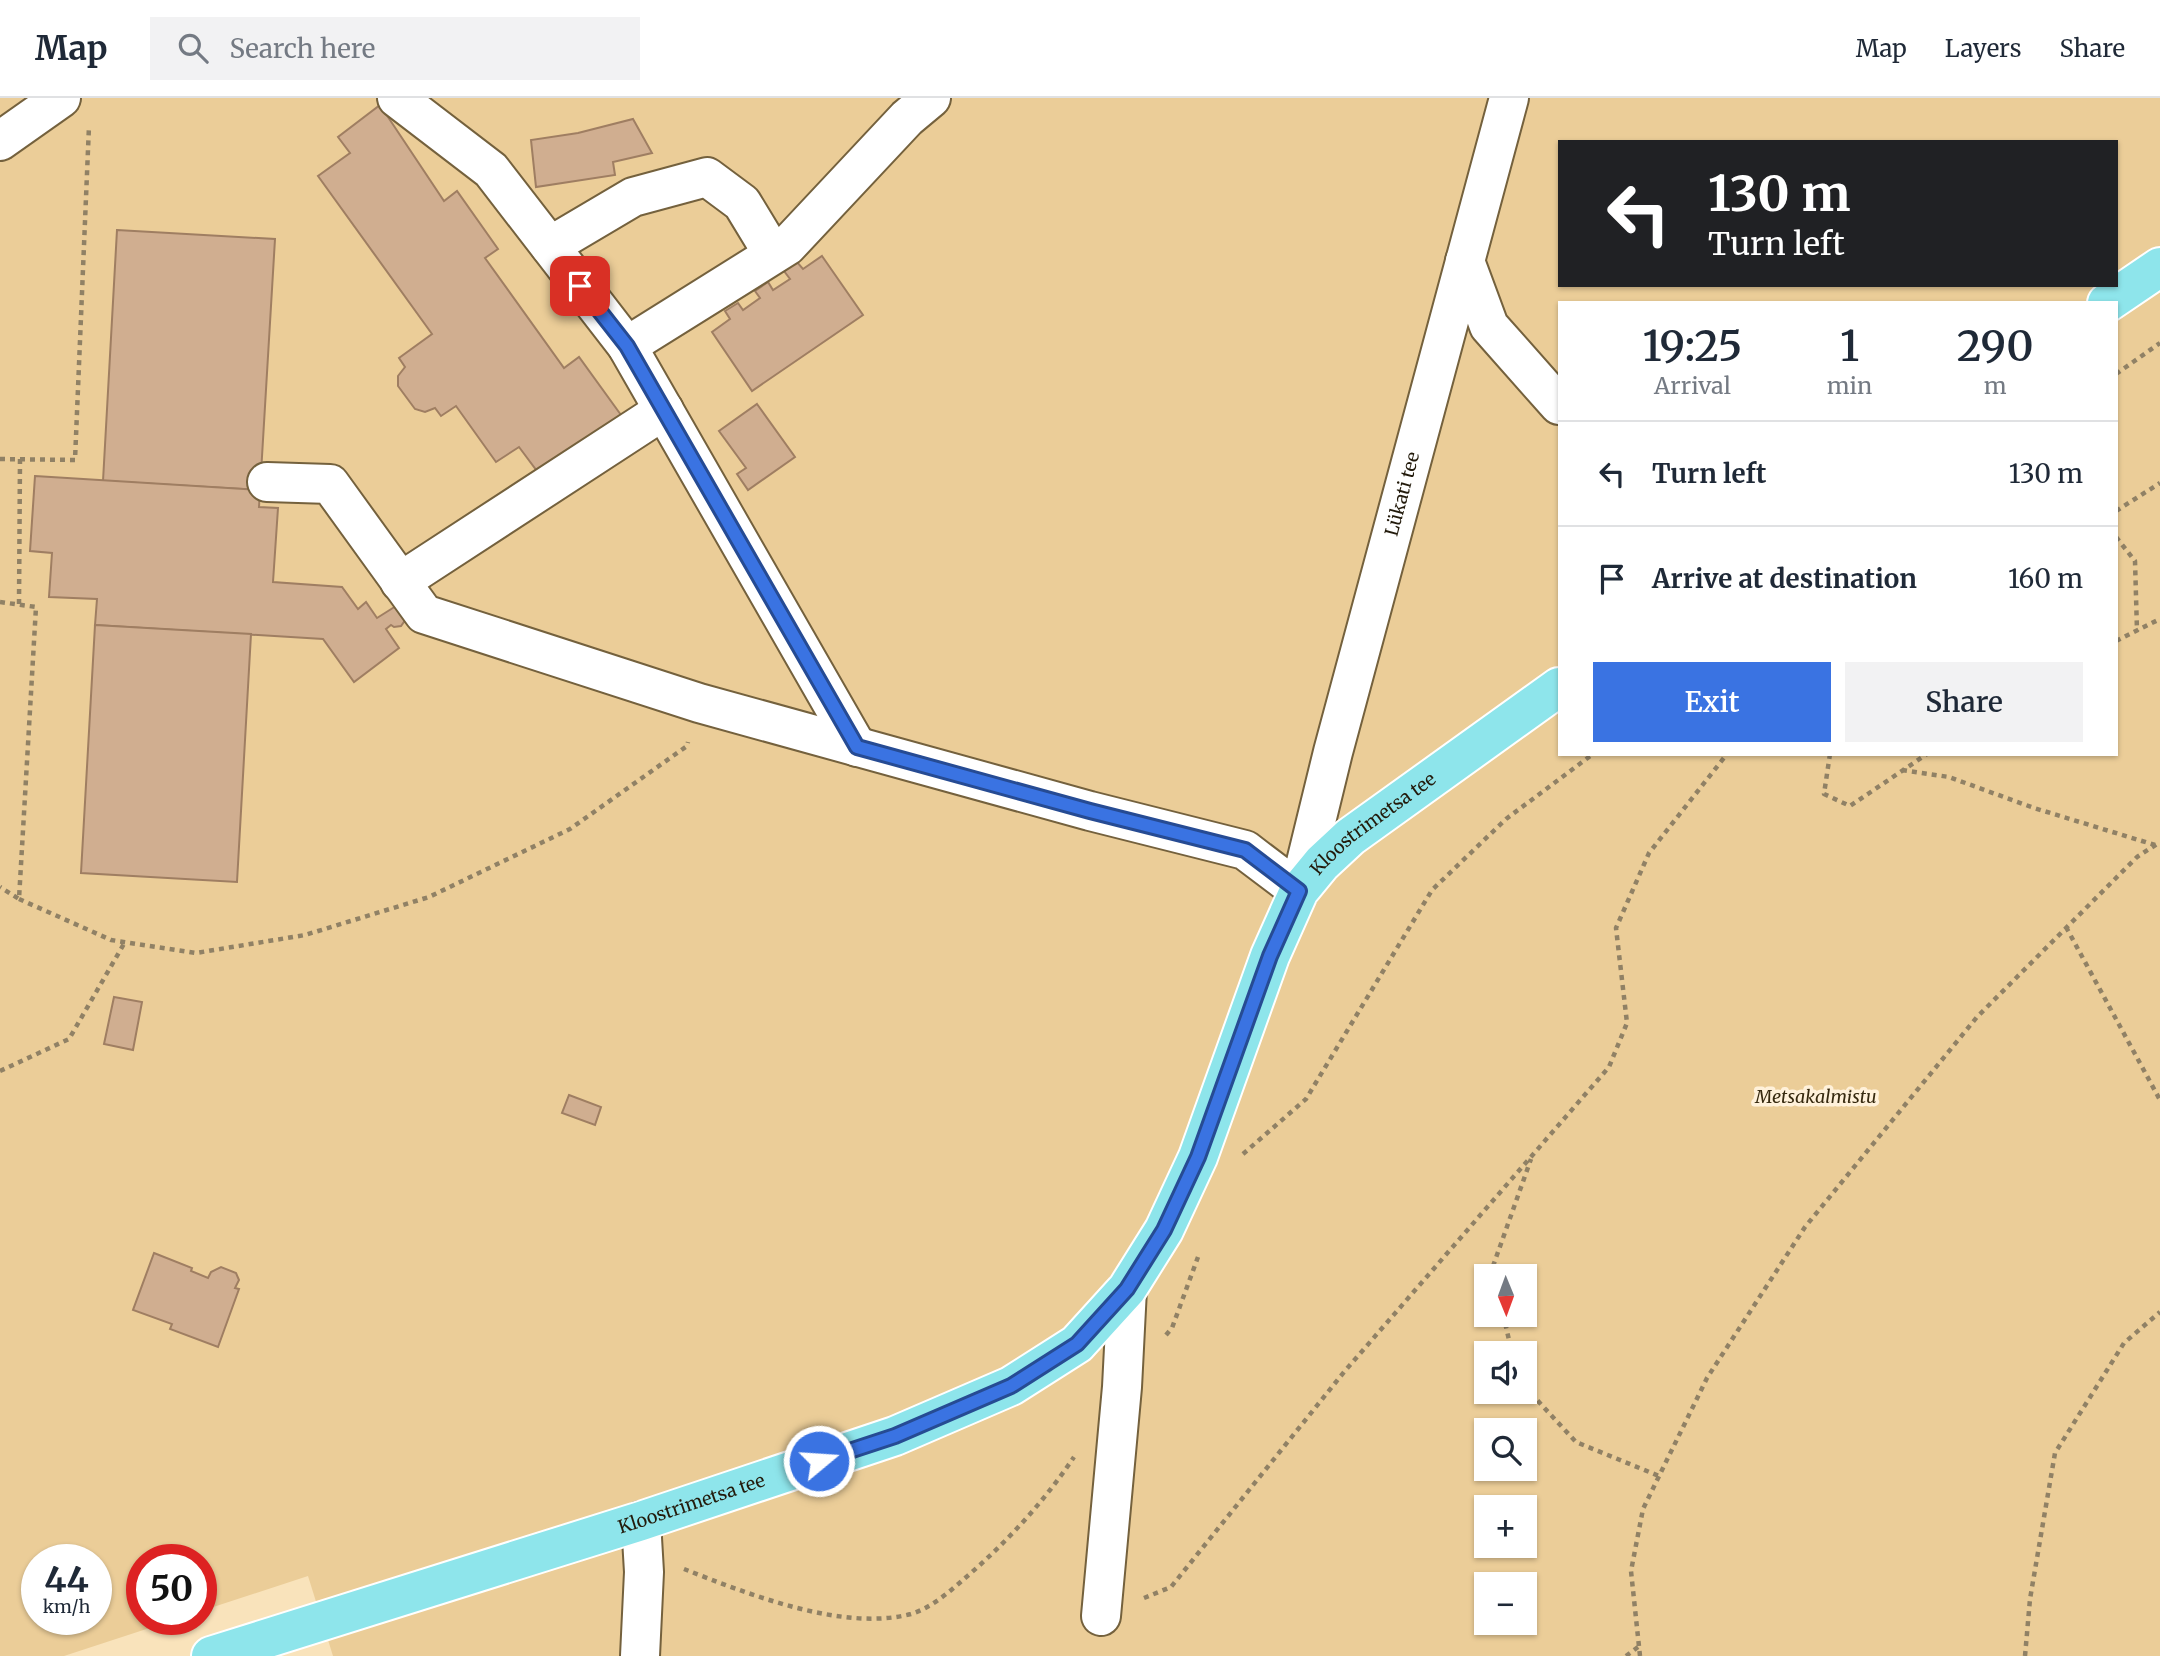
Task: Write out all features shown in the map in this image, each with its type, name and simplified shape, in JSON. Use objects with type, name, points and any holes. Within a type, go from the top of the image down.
[{"type":"main road","points":[[2110,301],[2160,267]]},
{"type":"main road","name":"Kloostrimetsa tee","points":[[211,1656],[641,1521],[895,1436],[1011,1386],[1077,1344],[1127,1289],[1164,1230],[1198,1157],[1270,956],[1299,891],[1322,863],[1350,837],[1558,688]]},
{"type":"street","points":[[0,141],[61,98]]},
{"type":"street","points":[[397,98],[492,170],[627,346],[857,747]]},
{"type":"street","name":"Lükati tee","points":[[1299,891],[1333,752],[1509,98]]},
{"type":"street","points":[[627,346],[787,246],[921,101]]},
{"type":"street","points":[[550,246],[633,197],[706,177],[742,203],[773,254]]},
{"type":"street","points":[[1465,261],[1489,326],[1558,404]]},
{"type":"street","points":[[401,582],[664,410]]},
{"type":"street","points":[[267,482],[330,484],[424,614],[699,703],[1090,811],[1245,850],[1299,891]]},
{"type":"street","points":[[1101,1616],[1122,1387],[1127,1289]]},
{"type":"street","points":[[640,1656],[644,1572],[641,1521]]},
{"type":"path","points":[[0,459],[75,460],[89,126]]},
{"type":"path","points":[[2118,373],[2160,344]]},
{"type":"path","points":[[19,604],[20,460]]},
{"type":"path","points":[[2118,510],[2160,483]]},
{"type":"path","points":[[2118,540],[2135,561],[2137,631]]},
{"type":"path","points":[[0,602],[36,607],[19,899]]},
{"type":"path","points":[[2118,640],[2160,619]]},
{"type":"path","points":[[0,887],[19,899],[111,940],[195,953],[305,936],[429,897],[570,829],[687,746],[699,703]]},
{"type":"path","points":[[1101,1616],[1171,1587],[1343,1372],[1609,1067],[1627,1023],[1616,928],[1649,853],[1725,756]]},
{"type":"path","points":[[1829,756],[1824,794],[1850,806],[1924,756]]},
{"type":"path","points":[[1902,771],[1949,777],[2034,808],[2157,844]]},
{"type":"path","points":[[1640,1656],[1631,1571],[1643,1509],[1707,1378],[1805,1227],[1976,1017],[2137,857],[2157,844]]},
{"type":"path","points":[[2066,927],[2160,1100]]},
{"type":"path","points":[[0,1071],[69,1039],[125,942]]},
{"type":"path","points":[[1494,1264],[1533,1154]]},
{"type":"path","points":[[2025,1656],[2030,1599],[2055,1453],[2123,1343],[2160,1312]]},
{"type":"path","points":[[1537,1400],[1576,1443],[1659,1476]]},
{"type":"path","points":[[1626,1656],[1639,1646]]},
{"type":"green space","name":"Metsakalmistu","points":[[0,98],[2160,98],[2160,1656],[333,1656],[308,1576],[217,1606],[217,1544],[126,1544],[126,1635],[128,1635],[64,1656],[0,1656]]},
{"type":"building","points":[[380,105],[444,201],[457,191],[498,249],[485,258],[564,368],[579,357],[621,415],[540,475],[519,447],[496,462],[456,406],[441,416],[435,408],[425,412],[415,409],[398,386],[398,376],[405,367],[399,358],[432,334],[318,176],[350,153],[338,137]]},
{"type":"building","points":[[633,119],[652,153],[613,162],[615,175],[536,187],[531,140],[578,133]]},
{"type":"building","points":[[117,230],[275,239],[260,490],[103,481]]},
{"type":"building","points":[[822,256],[863,315],[752,391],[712,332],[730,319],[725,311],[738,303],[743,310],[760,298],[755,291],[768,282],[773,290],[790,279],[784,271],[797,262],[803,269]]},
{"type":"building","points":[[757,404],[795,457],[748,490],[737,474],[746,468],[719,431]]},
{"type":"building","points":[[35,476],[260,490],[259,507],[278,508],[273,582],[342,587],[358,609],[366,602],[377,618],[396,606],[406,619],[401,626],[391,625],[386,629],[399,648],[354,682],[323,639],[95,625],[97,599],[49,597],[52,553],[30,551]]},
{"type":"building","points":[[95,625],[251,634],[237,882],[81,873]]},
{"type":"building","points":[[114,997],[142,1002],[133,1050],[104,1044]]},
{"type":"building","points":[[569,1095],[601,1107],[595,1125],[562,1113]]},
{"type":"building","points":[[154,1253],[192,1268],[191,1271],[208,1278],[211,1272],[221,1267],[236,1273],[239,1280],[235,1288],[239,1289],[218,1347],[170,1329],[172,1324],[133,1310]]},
{"type":"route","points":[[580,286],[627,346],[857,747],[1245,850],[1299,891],[1270,956],[1198,1157],[1164,1230],[1127,1289],[1077,1344],[1011,1386],[895,1436],[819,1461]]}]
